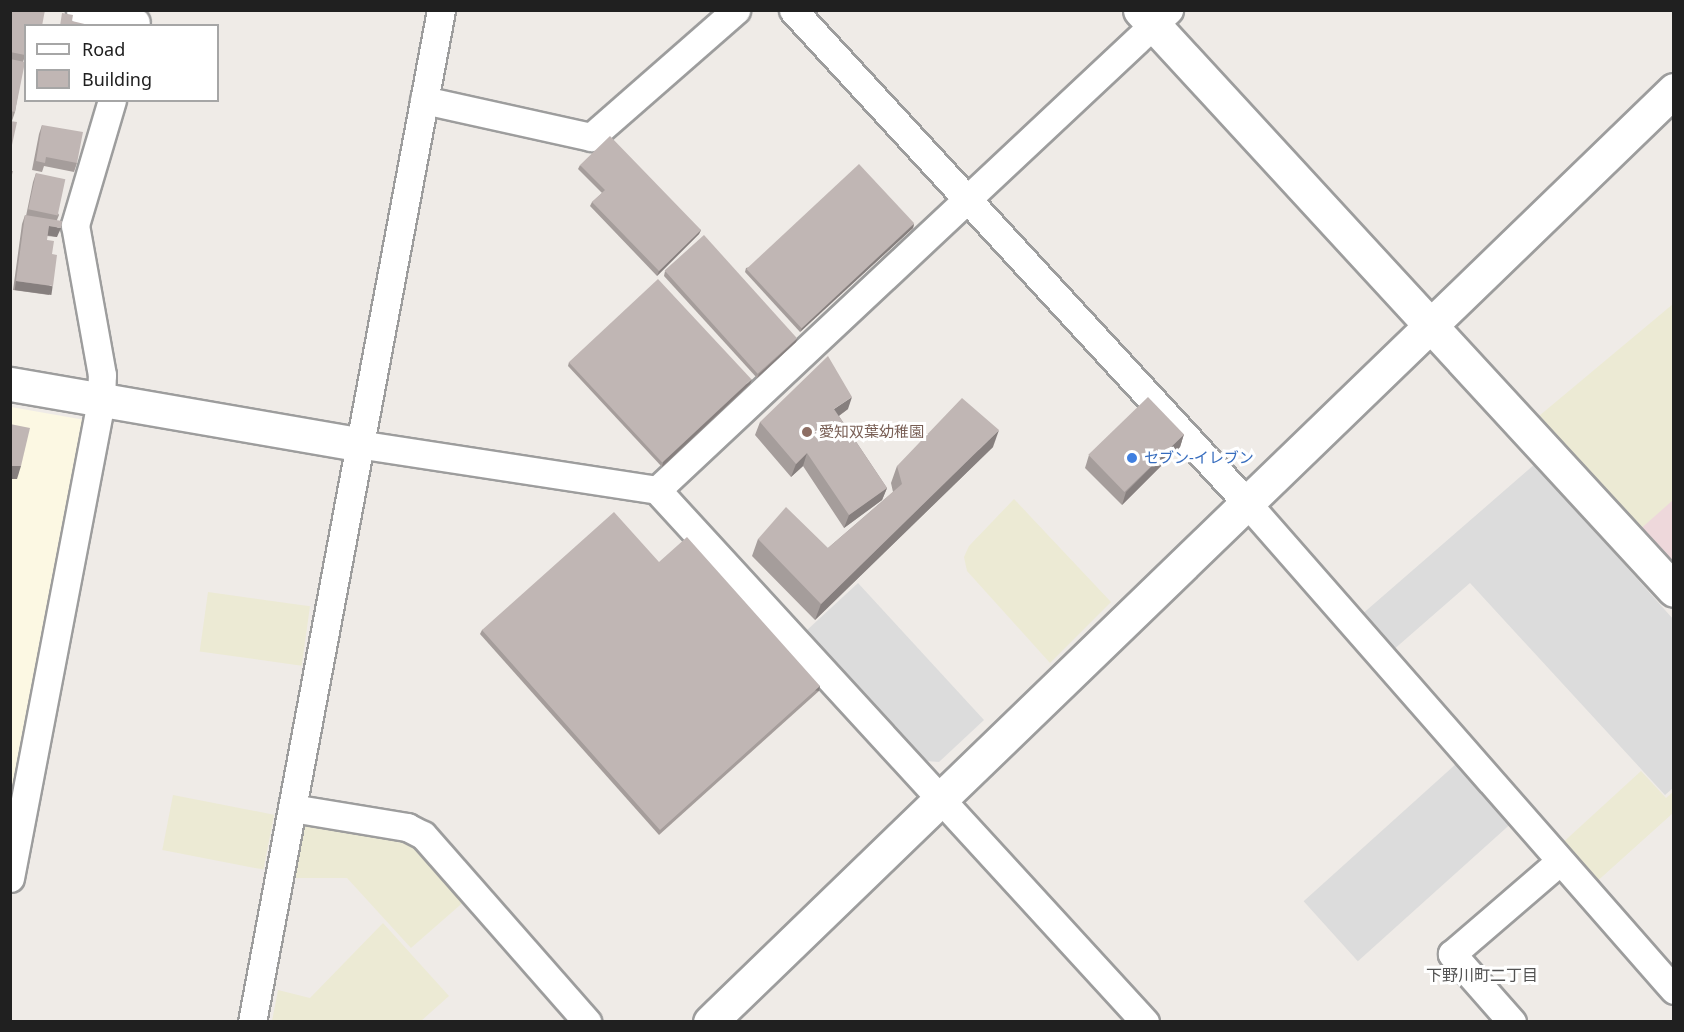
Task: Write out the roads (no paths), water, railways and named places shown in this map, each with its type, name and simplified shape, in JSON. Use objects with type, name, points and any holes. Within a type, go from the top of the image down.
[{"type":"street","points":[[80,10],[136,19]]},
{"type":"street","points":[[252,1022],[357,444],[441,10]]},
{"type":"street","points":[[424,100],[591,137],[736,10]]},
{"type":"street","points":[[793,10],[1246,502],[1559,862],[1674,990]]},
{"type":"street","points":[[657,490],[966,199],[1154,15],[1429,322],[1674,590]]},
{"type":"street","points":[[710,1022],[943,799],[1429,322],[1674,90]]},
{"type":"street","points":[[10,878],[101,401],[102,375],[75,225],[111,102]]},
{"type":"street","points":[[10,384],[357,444],[657,490],[943,799],[1145,1022]]},
{"type":"street","points":[[292,808],[407,828],[423,835],[587,1022]]},
{"type":"street","points":[[1512,1022],[1452,954],[1559,862]]},
{"type":"place","name":"愛知双葉幼稚園","points":[[807,432]]},
{"type":"place","name":"セブン-イレブン","points":[[1132,458]]},
{"type":"district","name":"下野川町二丁目","points":[[1482,975]]}]
